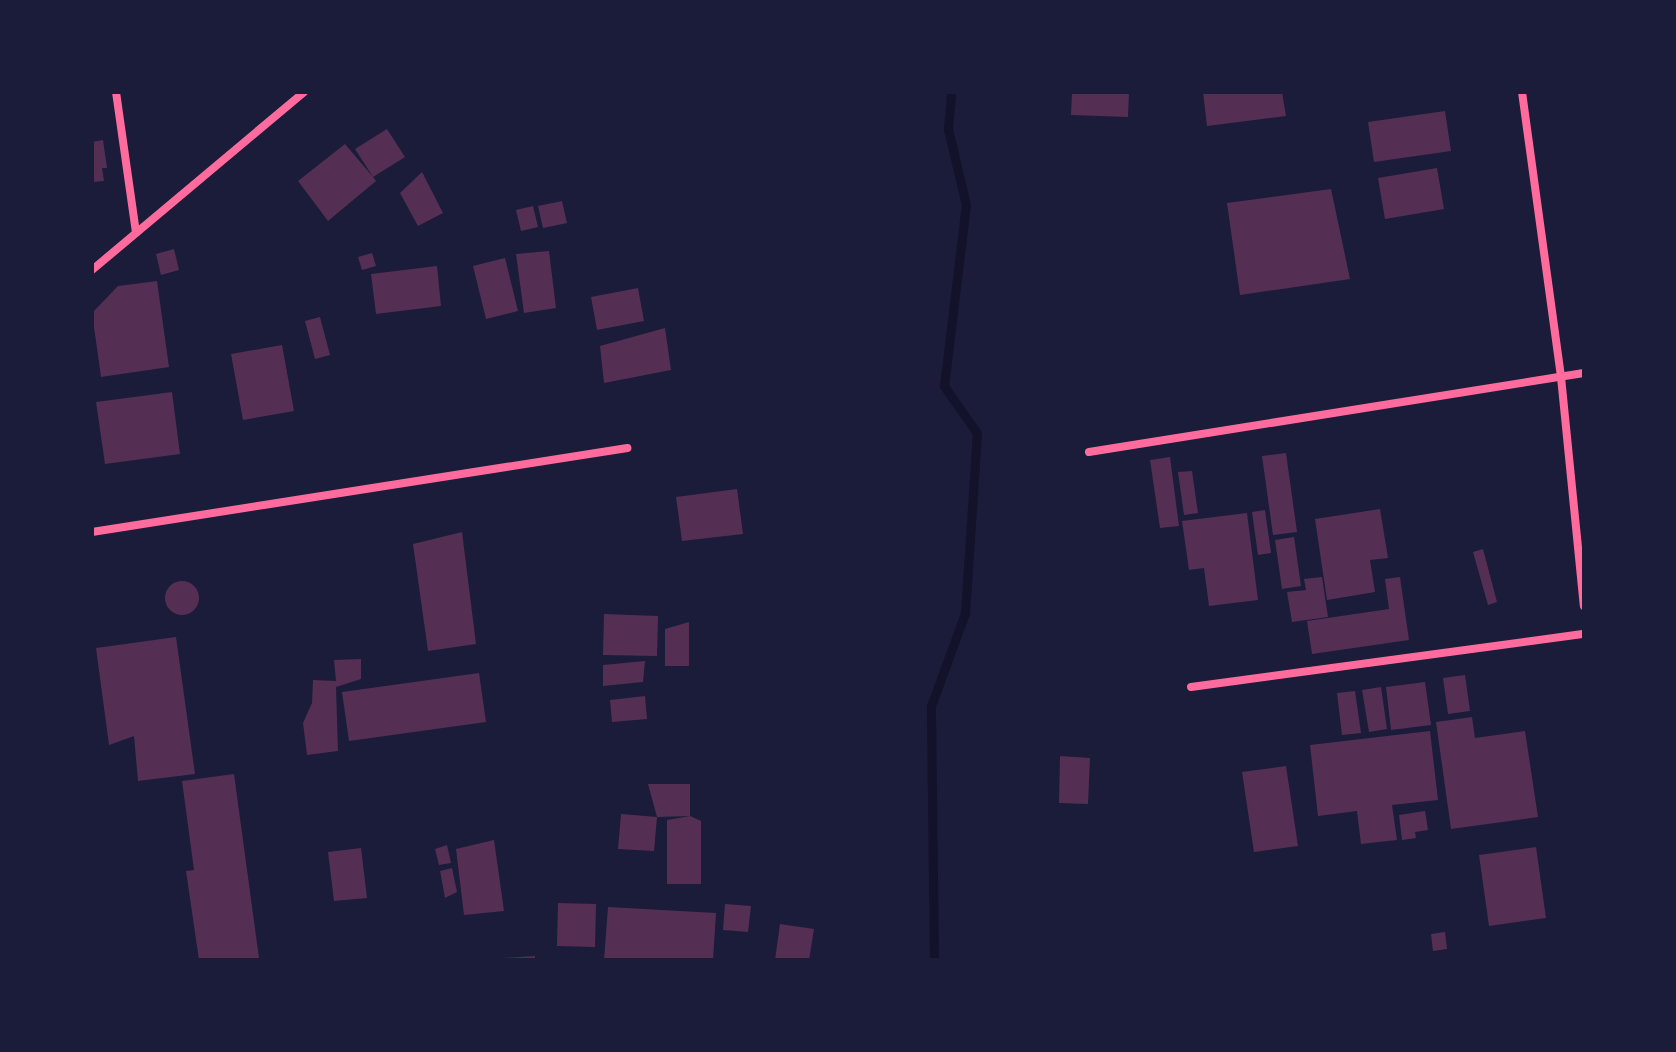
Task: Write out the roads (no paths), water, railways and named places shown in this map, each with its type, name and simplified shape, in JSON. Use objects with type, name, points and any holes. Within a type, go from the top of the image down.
[{"type":"street","points":[[116,92],[136,233]]},
{"type":"street","points":[[92,270],[304,92]]},
{"type":"street","points":[[1522,92],[1561,377],[1584,606]]},
{"type":"street","points":[[1089,452],[1584,373]]},
{"type":"street","points":[[92,532],[627,448]]},
{"type":"street","points":[[1191,687],[1584,634]]},
{"type":"waterway","points":[[934,960],[931,706],[965,613],[977,433],[944,386],[966,205],[948,129],[951,92]]}]
